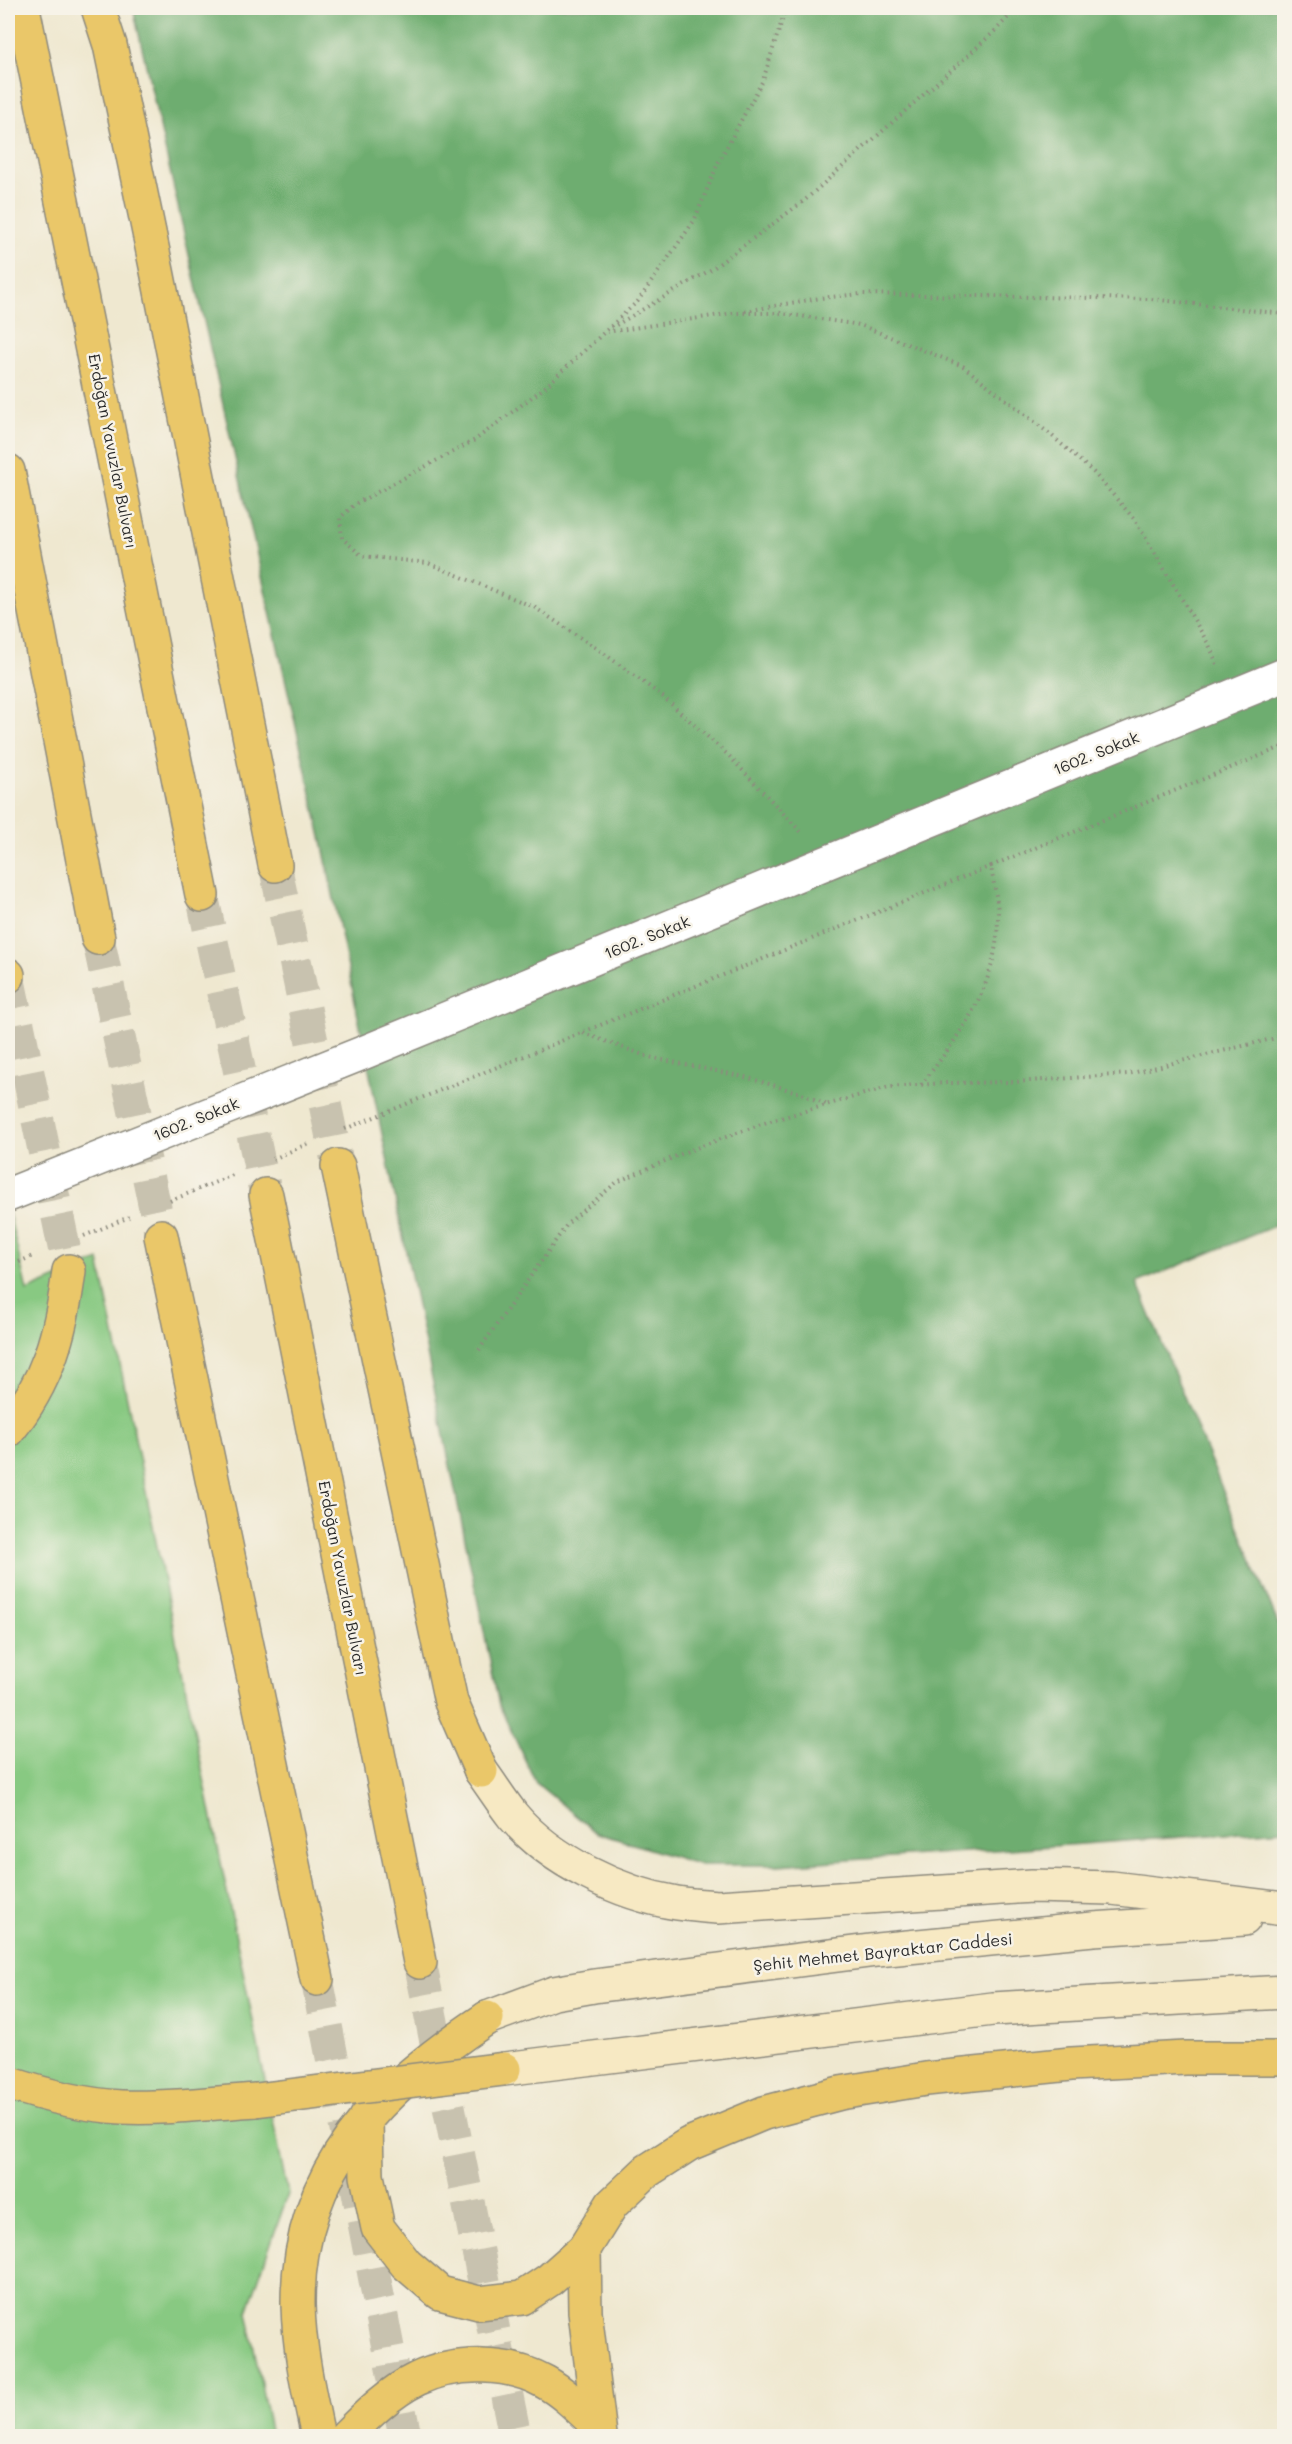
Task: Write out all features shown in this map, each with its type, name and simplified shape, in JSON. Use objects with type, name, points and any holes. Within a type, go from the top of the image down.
[{"type":"main road","name":"Erdoğan Yavuzlar Bulvarı","points":[[23,8],[202,896]]},
{"type":"main road","points":[[98,8],[110,45],[152,248],[275,866]]},
{"type":"main road","points":[[8,471],[98,938]]},
{"type":"main road","points":[[338,1166],[451,1702],[481,1771],[514,1817],[548,1848],[581,1870],[626,1889],[676,1903],[718,1907],[1032,1886],[1112,1888],[1284,1909]]},
{"type":"main road","name":"Erdoğan Yavuzlar Bulvarı","points":[[264,1179],[420,1962]]},
{"type":"main road","points":[[151,1224],[317,1979]]},
{"type":"main road","points":[[8,1431],[39,1385],[64,1314],[69,1271]]},
{"type":"main road","name":"Şehit Mehmet Bayraktar Caddesi","points":[[366,2118],[419,2066],[487,2018],[554,1993],[877,1950],[1093,1929],[1284,1916]]},
{"type":"main road","points":[[8,2083],[78,2102],[120,2107],[159,2108],[256,2100],[993,2009],[1284,1992]]},
{"type":"main road","points":[[366,2118],[367,2176],[378,2228],[406,2264],[440,2293],[479,2303],[522,2298],[549,2280],[584,2249],[612,2204],[647,2171],[689,2144],[764,2113],[862,2089],[926,2079],[1071,2064],[1186,2058],[1284,2058]]},
{"type":"main road","points":[[318,2436],[303,2361],[298,2305],[302,2251],[312,2210],[328,2172],[366,2118]]},
{"type":"main road","points":[[584,2249],[585,2312],[599,2431]]},
{"type":"main road","points":[[346,2436],[382,2402],[418,2379],[450,2369],[481,2365],[516,2370],[546,2382],[599,2431]]},
{"type":"street","name":"1602. Sokak","points":[[8,1195],[825,864],[1284,675]]},
{"type":"path","points":[[786,8],[763,80],[718,163],[694,221],[638,301],[544,388],[475,440],[355,504],[340,518],[342,538],[362,556],[428,563],[469,579],[534,607],[602,652],[662,696],[729,756],[794,823],[825,864]]},
{"type":"path","points":[[605,332],[712,269],[805,200],[950,72],[1017,8]]},
{"type":"path","points":[[605,332],[733,314],[820,298],[861,294],[1151,299],[1284,314]]},
{"type":"path","points":[[733,314],[780,313],[860,325],[963,366],[1094,473],[1135,520],[1209,645],[1231,698]]},
{"type":"path","points":[[339,1132],[1284,746]]},
{"type":"path","points":[[921,1084],[943,1056],[986,987],[995,957],[998,914],[991,866]]},
{"type":"path","points":[[582,1032],[649,1057],[745,1077],[797,1092],[829,1105]]},
{"type":"path","points":[[478,1350],[568,1223],[618,1182],[688,1151],[767,1122],[888,1087],[1015,1082],[1128,1074],[1284,1036]]},
{"type":"path","points":[[264,1179],[317,1141]]},
{"type":"path","points":[[162,1204],[239,1172]]},
{"type":"path","points":[[74,1240],[151,1224]]},
{"type":"path","points":[[8,1267],[41,1253]]},
{"type":"green space","points":[[133,8],[1284,8],[1284,1222],[1137,1283],[1284,1638],[1284,1830],[777,1865],[701,1865],[597,1833],[536,1783],[499,1705],[323,846]]},
{"type":"green space","points":[[8,1209],[27,1291],[99,1260],[288,2194],[247,2312],[271,2436],[8,2436]]},
{"type":"tunnel","points":[[275,865],[338,1166]]},
{"type":"tunnel","points":[[202,895],[266,1195]]},
{"type":"tunnel","points":[[98,938],[161,1236]]},
{"type":"tunnel","points":[[8,976],[69,1271]]},
{"type":"tunnel","points":[[420,1962],[515,2436]]},
{"type":"tunnel","points":[[317,1979],[405,2436]]}]
